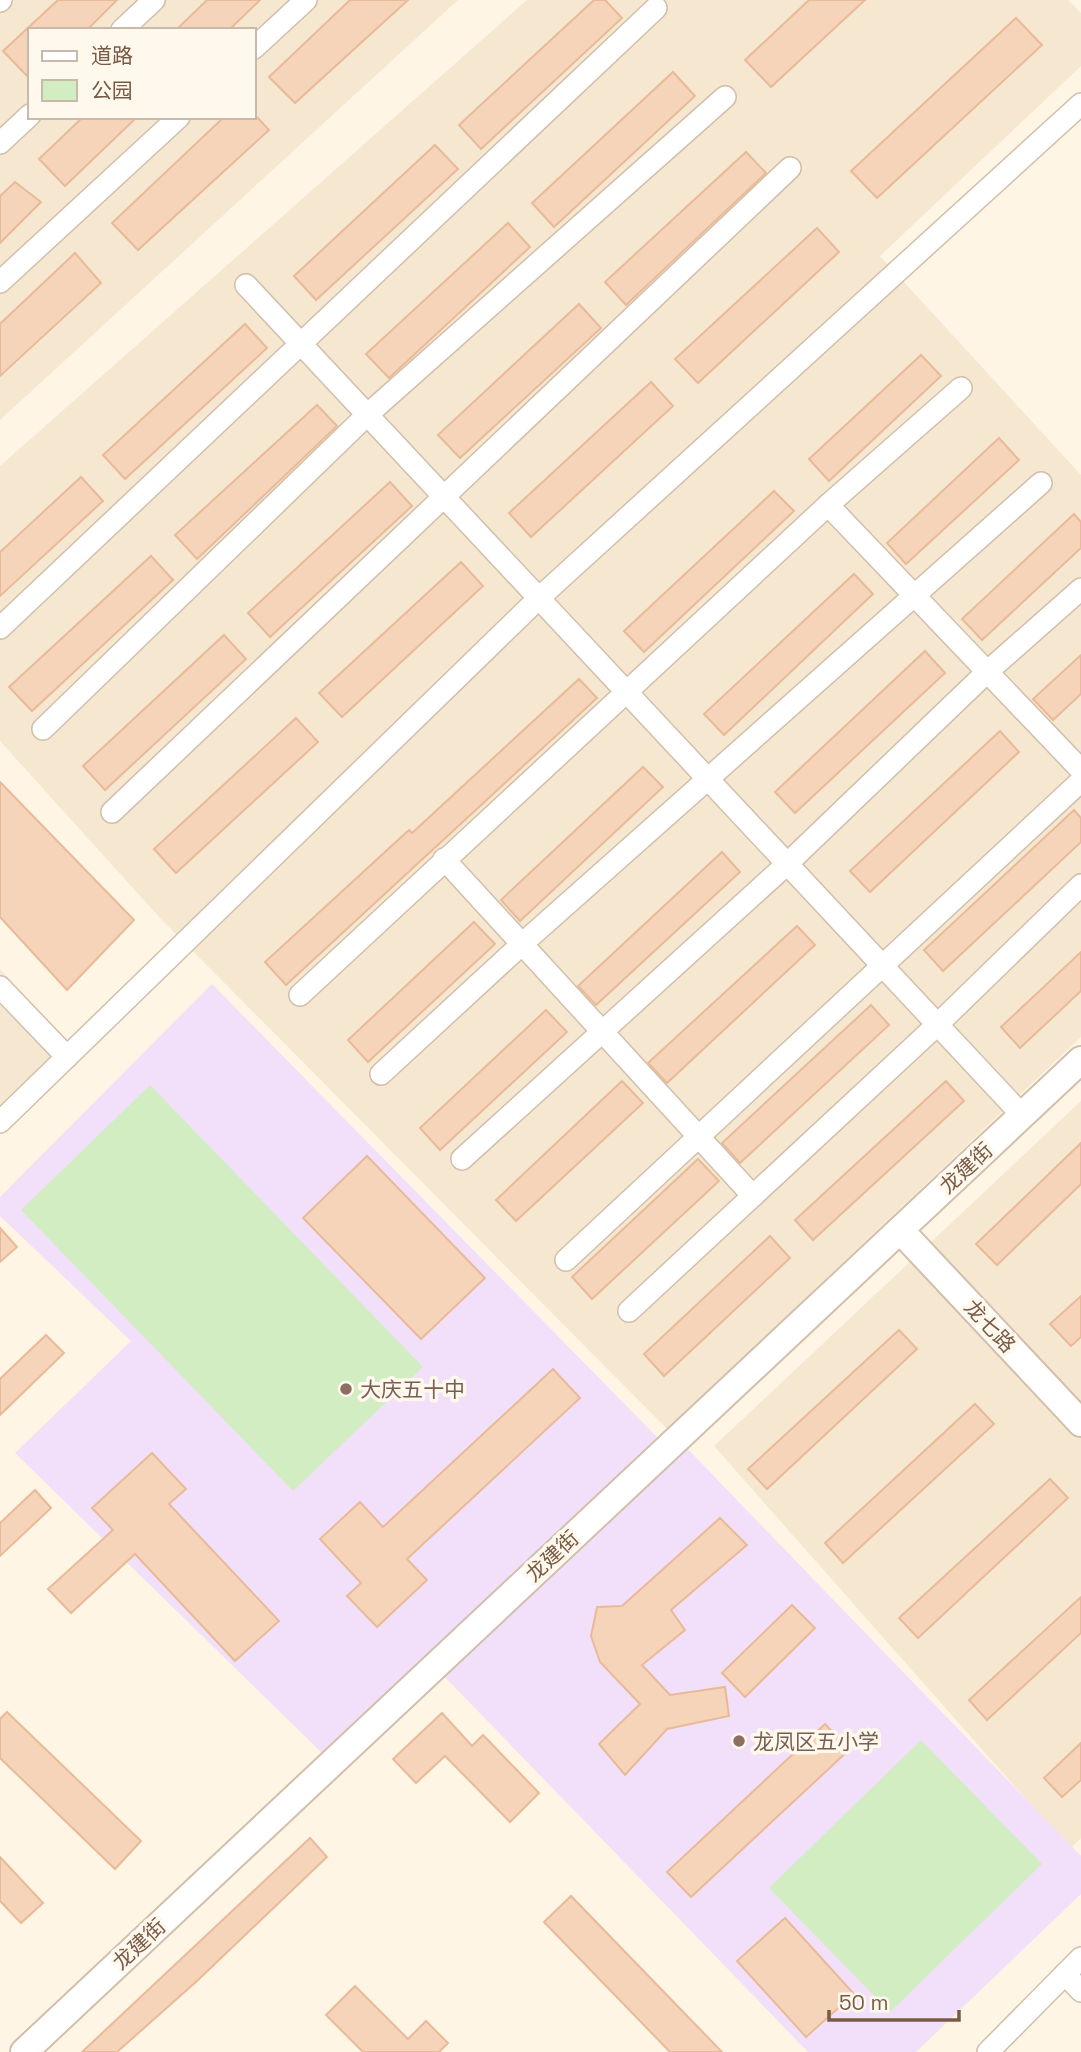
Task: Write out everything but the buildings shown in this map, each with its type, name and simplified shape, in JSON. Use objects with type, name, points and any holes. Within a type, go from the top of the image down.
[{"type":"street","points":[[124,28],[154,0]]},
{"type":"street","points":[[256,46],[306,0]]},
{"type":"street","points":[[0,628],[299,342],[656,8]]},
{"type":"street","points":[[43,729],[367,415],[725,97]]},
{"type":"street","points":[[0,1122],[539,598],[1081,104]]},
{"type":"street","points":[[0,143],[28,118]]},
{"type":"street","points":[[0,282],[177,119]]},
{"type":"street","points":[[112,812],[442,495],[790,168]]},
{"type":"street","points":[[246,285],[1022,1115]]},
{"type":"street","points":[[300,995],[828,505],[961,388]]},
{"type":"street","points":[[381,1074],[522,944],[709,781],[1041,483]]},
{"type":"street","points":[[828,505],[1081,770]]},
{"type":"street","points":[[462,1159],[787,864],[987,672],[1081,589]]},
{"type":"street","points":[[566,1260],[884,968],[1081,781]]},
{"type":"street","points":[[444,859],[753,1196]]},
{"type":"street","points":[[629,1311],[937,1025],[1081,885]]},
{"type":"street","points":[[0,987],[67,1057]]},
{"type":"street","name":"龙建街","points":[[24,2052],[1080,1062]]},
{"type":"street","name":"龙七路","points":[[900,1230],[1081,1423]]},
{"type":"street","points":[[988,2052],[1081,1958]]},
{"type":"street","points":[[1065,1974],[1081,1991]]},
{"type":"shaded area","points":[[0,0],[458,0],[0,420]]},
{"type":"shaded area","points":[[527,0],[1068,0],[1081,13],[1081,66],[880,256],[1081,475],[1081,1037],[667,1429],[160,918],[0,741],[0,466]]},
{"type":"shaded area","points":[[0,969],[73,1048],[0,1115]]},
{"type":"shaded area","name":"大庆五十中","points":[[212,984],[657,1437],[325,1756],[15,1453],[131,1341],[0,1216],[0,1197]]},
{"type":"shaded area","points":[[1081,1101],[1081,1838],[1070,1849],[714,1446]]},
{"type":"shaded area","name":"龙凤区五小学","points":[[679,1440],[1081,1856],[1081,1894],[916,2052],[808,2052],[439,1671]]},
{"type":"green space","points":[[150,1085],[423,1367],[293,1491],[21,1210]]},
{"type":"green space","points":[[921,1740],[1042,1864],[890,2012],[769,1888]]},
{"type":"place","name":"大庆五十中","points":[[346,1389]]},
{"type":"place","name":"龙凤区五小学","points":[[739,1741]]}]
